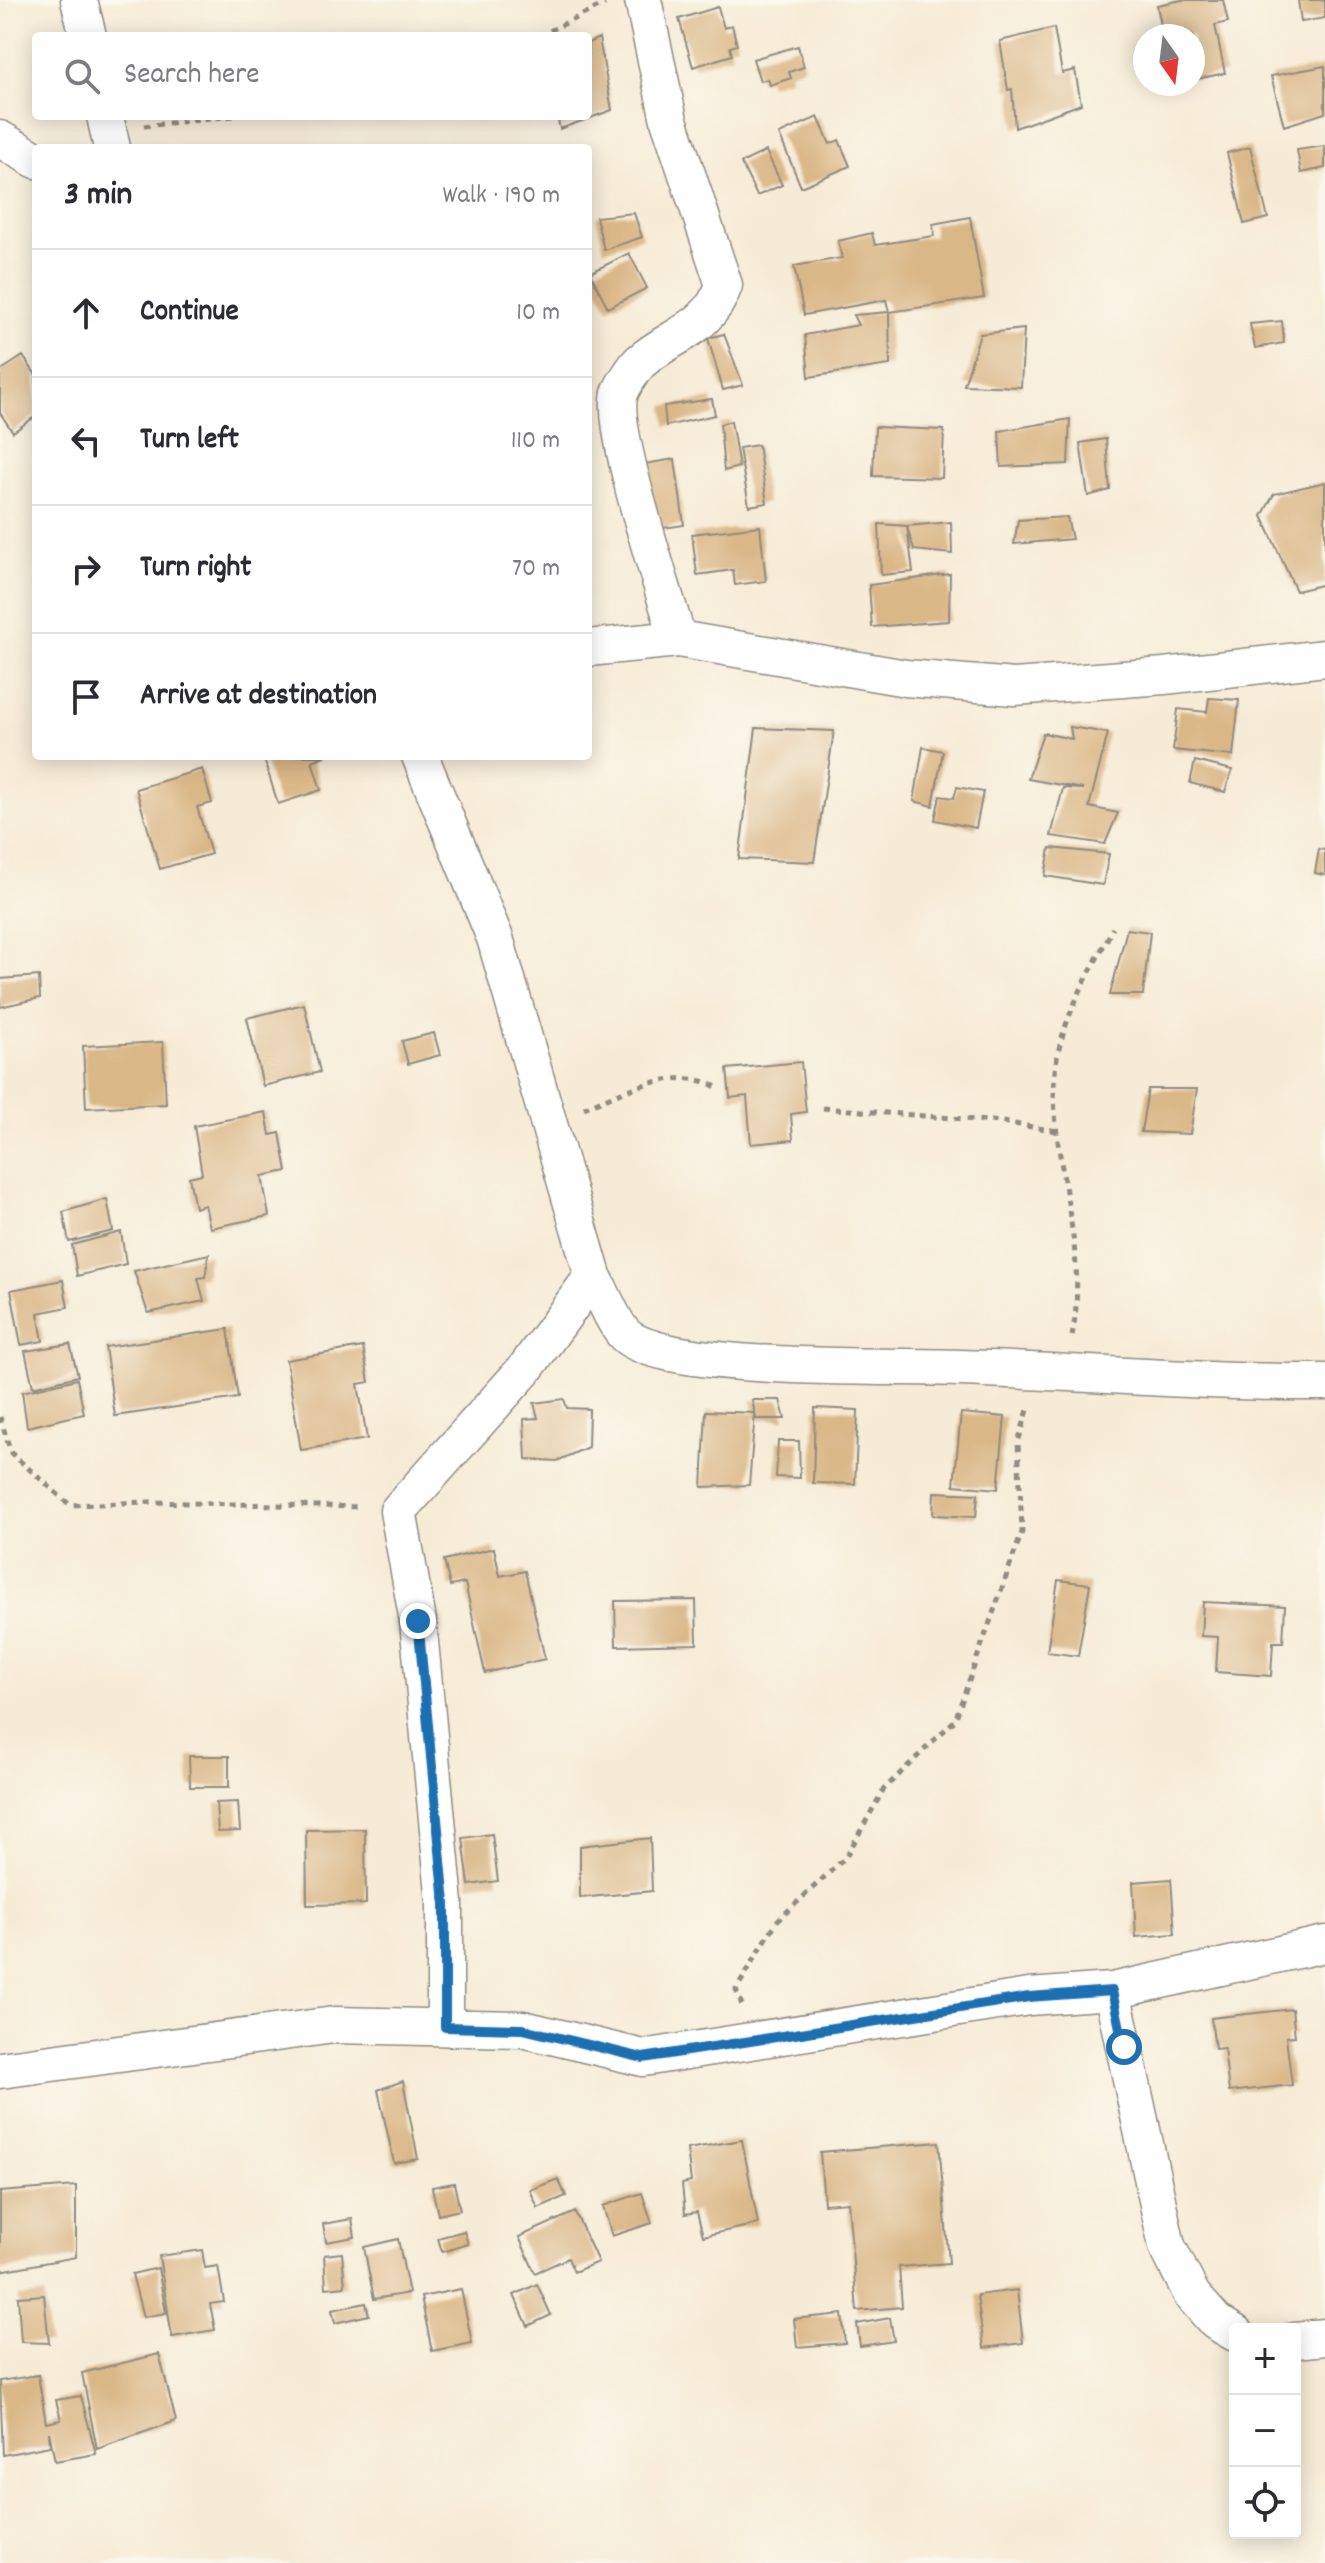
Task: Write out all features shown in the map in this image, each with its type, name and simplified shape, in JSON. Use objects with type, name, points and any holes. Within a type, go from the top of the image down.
[{"type":"street","points":[[79,0],[87,32]]},
{"type":"street","points":[[643,0],[669,120],[724,285],[716,307],[683,336],[639,363],[620,394],[622,437],[678,639]]},
{"type":"street","points":[[0,139],[32,158]]},
{"type":"street","points":[[592,648],[678,639],[906,678],[1014,687],[1164,676],[1325,658]]},
{"type":"street","points":[[422,760],[495,938],[593,1276],[625,1335],[669,1353],[746,1363],[1222,1382],[1325,1382]]},
{"type":"street","points":[[445,2027],[445,1903],[418,1621],[398,1511],[525,1369],[593,1276]]},
{"type":"street","points":[[0,2070],[334,2025],[523,2029],[643,2058],[1029,1997],[1112,1991],[1325,1944]]},
{"type":"street","points":[[1112,1991],[1167,2246],[1192,2295],[1216,2322],[1229,2330]]},
{"type":"street","points":[[1301,2339],[1325,2337]]},
{"type":"path","points":[[547,32],[613,0]]},
{"type":"path","points":[[108,133],[196,120]]},
{"type":"path","points":[[756,2040],[736,1990],[777,1921],[846,1857],[884,1789],[955,1720],[1022,1532],[1018,1442],[1054,1373],[1066,1363],[1079,1301],[1073,1225],[1057,1131],[1054,1085],[1067,1016],[1113,928]]},
{"type":"path","points":[[582,1109],[610,1097],[681,1078],[711,1083],[719,1089]]},
{"type":"path","points":[[823,1108],[1002,1122],[1057,1131]]},
{"type":"path","points":[[0,1417],[11,1453],[70,1505],[332,1503],[398,1511]]},
{"type":"building","points":[[1182,0],[1223,0],[1228,22],[1215,25],[1225,73],[1205,77],[1205,24],[1161,24],[1157,5]]},
{"type":"building","points":[[1298,0],[1325,0],[1325,18],[1301,22]]},
{"type":"building","points":[[718,7],[724,28],[732,25],[737,45],[730,47],[732,55],[693,67],[679,19]]},
{"type":"building","points":[[1054,28],[1062,73],[1075,70],[1081,104],[1015,128],[1012,89],[1008,90],[1000,41]]},
{"type":"building","points":[[599,38],[612,110],[592,117],[592,41]]},
{"type":"building","points":[[798,46],[804,67],[789,72],[791,78],[770,85],[768,79],[760,81],[753,59]]},
{"type":"building","points":[[1325,66],[1325,113],[1284,126],[1271,76]]},
{"type":"building","points":[[818,117],[830,144],[839,140],[850,166],[801,187],[779,134]]},
{"type":"building","points":[[558,120],[585,120],[560,129]]},
{"type":"building","points":[[1325,146],[1325,168],[1301,173],[1297,150]]},
{"type":"building","points":[[1250,147],[1268,218],[1244,224],[1227,153]]},
{"type":"building","points":[[766,151],[782,185],[757,196],[741,163]]},
{"type":"building","points":[[634,213],[642,237],[604,250],[596,217]]},
{"type":"building","points":[[970,217],[984,298],[889,312],[886,300],[804,315],[794,266],[842,258],[838,241],[872,233],[875,245],[934,236],[933,224]]},
{"type":"building","points":[[629,253],[647,288],[608,308],[592,272]]},
{"type":"building","points":[[889,312],[890,365],[809,377],[805,335],[858,325],[853,315]]},
{"type":"building","points":[[1282,321],[1284,343],[1255,348],[1250,324]]},
{"type":"building","points":[[1024,329],[1021,387],[964,385],[980,334]]},
{"type":"building","points":[[724,334],[743,385],[723,390],[708,338]]},
{"type":"building","points":[[23,356],[32,369],[32,419],[13,432],[0,413],[0,371]]},
{"type":"building","points":[[712,399],[715,415],[666,426],[664,406]]},
{"type":"building","points":[[1070,419],[1068,464],[1001,467],[999,431]]},
{"type":"building","points":[[731,421],[739,467],[724,471],[720,424]]},
{"type":"building","points":[[875,427],[944,430],[942,478],[873,476]]},
{"type":"building","points":[[1106,439],[1110,490],[1088,496],[1080,443]]},
{"type":"building","points":[[758,445],[767,503],[749,506],[739,448]]},
{"type":"building","points":[[675,459],[684,525],[636,532],[626,467]]},
{"type":"building","points":[[1325,482],[1325,584],[1296,591],[1262,516],[1274,494]]},
{"type":"building","points":[[1067,517],[1072,539],[1014,544],[1018,520]]},
{"type":"building","points":[[951,522],[952,554],[914,550],[907,526]]},
{"type":"building","points":[[879,524],[907,526],[913,572],[881,575]]},
{"type":"building","points":[[760,526],[766,581],[735,585],[733,570],[697,575],[692,534]]},
{"type":"building","points":[[950,574],[949,621],[872,627],[869,585]]},
{"type":"building","points":[[1209,698],[1239,700],[1233,756],[1173,750],[1178,709],[1207,712]]},
{"type":"building","points":[[1070,727],[1108,733],[1089,807],[1118,813],[1105,844],[1051,836],[1063,788],[1083,789],[1028,779],[1043,733],[1072,739]]},
{"type":"building","points":[[756,728],[834,731],[814,862],[739,859]]},
{"type":"building","points":[[923,747],[943,751],[933,806],[914,801]]},
{"type":"building","points":[[264,760],[315,760],[312,761],[321,790],[278,804]]},
{"type":"building","points":[[1195,761],[1232,770],[1225,792],[1190,783]]},
{"type":"building","points":[[202,769],[212,803],[197,807],[211,854],[160,869],[136,789]]},
{"type":"building","points":[[957,787],[983,792],[976,828],[935,820],[940,796],[954,798]]},
{"type":"building","points":[[1050,848],[1109,854],[1103,885],[1045,876]]},
{"type":"building","points":[[1319,849],[1325,850],[1325,875],[1315,873]]},
{"type":"building","points":[[1127,929],[1150,932],[1143,995],[1110,995]]},
{"type":"building","points":[[39,976],[40,998],[0,1007],[0,979]]},
{"type":"building","points":[[304,1004],[320,1072],[263,1086],[247,1018]]},
{"type":"building","points":[[434,1033],[440,1055],[408,1064],[402,1041]]},
{"type":"building","points":[[163,1042],[166,1104],[86,1108],[83,1046]]},
{"type":"building","points":[[801,1062],[806,1112],[791,1114],[793,1140],[751,1144],[747,1096],[730,1098],[727,1069]]},
{"type":"building","points":[[1148,1089],[1197,1089],[1190,1134],[1141,1132]]},
{"type":"building","points":[[266,1112],[270,1135],[280,1133],[287,1171],[262,1176],[269,1216],[210,1228],[205,1205],[195,1208],[189,1177],[202,1174],[194,1126]]},
{"type":"building","points":[[107,1199],[113,1231],[69,1242],[63,1212]]},
{"type":"building","points":[[121,1232],[126,1264],[77,1276],[72,1245]]},
{"type":"building","points":[[209,1254],[205,1277],[198,1278],[204,1301],[148,1313],[134,1271]]},
{"type":"building","points":[[63,1280],[68,1307],[38,1313],[43,1341],[21,1345],[11,1290]]},
{"type":"building","points":[[228,1329],[238,1398],[115,1416],[105,1347]]},
{"type":"building","points":[[70,1344],[78,1376],[33,1387],[25,1351]]},
{"type":"building","points":[[363,1347],[369,1382],[358,1384],[367,1439],[301,1450],[286,1360]]},
{"type":"building","points":[[77,1379],[84,1414],[27,1427],[22,1392]]},
{"type":"building","points":[[564,1399],[567,1408],[589,1409],[588,1447],[557,1461],[526,1459],[524,1419],[538,1418],[534,1403]]},
{"type":"building","points":[[752,1400],[780,1400],[785,1419],[756,1419]]},
{"type":"building","points":[[815,1408],[858,1410],[855,1484],[813,1483]]},
{"type":"building","points":[[706,1411],[755,1413],[749,1485],[702,1487]]},
{"type":"building","points":[[961,1413],[1005,1417],[998,1489],[954,1485]]},
{"type":"building","points":[[778,1441],[799,1441],[800,1478],[776,1477]]},
{"type":"building","points":[[934,1492],[978,1494],[976,1517],[933,1515]]},
{"type":"building","points":[[494,1548],[500,1576],[525,1571],[545,1659],[485,1673],[465,1583],[450,1586],[444,1560]]},
{"type":"building","points":[[1058,1580],[1090,1584],[1078,1656],[1047,1652]]},
{"type":"building","points":[[696,1600],[697,1644],[616,1646],[615,1601]]},
{"type":"building","points":[[1203,1602],[1285,1606],[1283,1642],[1273,1642],[1271,1676],[1216,1672],[1218,1637],[1201,1636]]},
{"type":"building","points":[[189,1756],[229,1756],[229,1787],[190,1787]]},
{"type":"building","points":[[238,1802],[240,1831],[218,1832],[216,1803]]},
{"type":"building","points":[[365,1829],[366,1904],[307,1905],[306,1830]]},
{"type":"building","points":[[492,1834],[498,1881],[469,1885],[463,1838]]},
{"type":"building","points":[[650,1838],[652,1891],[580,1898],[580,1846]]},
{"type":"building","points":[[1171,1879],[1175,1934],[1136,1937],[1133,1882]]},
{"type":"building","points":[[1292,2009],[1295,2036],[1286,2037],[1292,2085],[1229,2092],[1224,2048],[1215,2049],[1211,2018]]},
{"type":"building","points":[[403,2081],[418,2159],[394,2163],[378,2090]]},
{"type":"building","points":[[742,2140],[758,2224],[703,2236],[697,2212],[685,2214],[682,2184],[691,2182],[687,2149]]},
{"type":"building","points":[[939,2142],[949,2263],[899,2267],[902,2307],[857,2311],[848,2202],[824,2204],[820,2152]]},
{"type":"building","points":[[558,2179],[566,2196],[538,2208],[530,2190]]},
{"type":"building","points":[[454,2183],[460,2210],[438,2215],[432,2187]]},
{"type":"building","points":[[76,2186],[76,2257],[0,2271],[0,2192]]},
{"type":"building","points":[[642,2193],[652,2223],[612,2236],[603,2206]]},
{"type":"building","points":[[575,2212],[598,2262],[574,2272],[568,2258],[535,2273],[519,2237]]},
{"type":"building","points":[[352,2219],[355,2237],[326,2242],[323,2224]]},
{"type":"building","points":[[464,2231],[468,2244],[442,2252],[438,2238]]},
{"type":"building","points":[[398,2239],[409,2293],[374,2299],[364,2247]]},
{"type":"building","points":[[202,2250],[205,2268],[218,2266],[224,2302],[210,2304],[215,2330],[172,2337],[159,2256]]},
{"type":"building","points":[[342,2253],[345,2286],[326,2288],[324,2255]]},
{"type":"building","points":[[158,2268],[166,2313],[143,2317],[132,2274]]},
{"type":"building","points":[[537,2284],[551,2315],[528,2326],[514,2295]]},
{"type":"building","points":[[461,2289],[472,2343],[432,2351],[421,2297]]},
{"type":"building","points":[[1017,2290],[1023,2343],[984,2348],[977,2295]]},
{"type":"building","points":[[44,2295],[49,2343],[21,2342],[18,2297]]},
{"type":"building","points":[[366,2303],[369,2315],[335,2323],[332,2310]]},
{"type":"building","points":[[842,2314],[845,2343],[797,2347],[794,2319]]},
{"type":"building","points":[[890,2318],[894,2341],[860,2346],[857,2324]]},
{"type":"building","points":[[159,2354],[176,2421],[97,2449],[82,2373]]},
{"type":"building","points":[[38,2375],[46,2423],[61,2420],[56,2400],[81,2396],[96,2454],[55,2461],[49,2432],[50,2446],[3,2455],[0,2381]]},
{"type":"route","points":[[418,1621],[445,1903],[445,2027],[523,2029],[643,2058],[1029,1997],[1112,1991],[1124,2047]]}]
